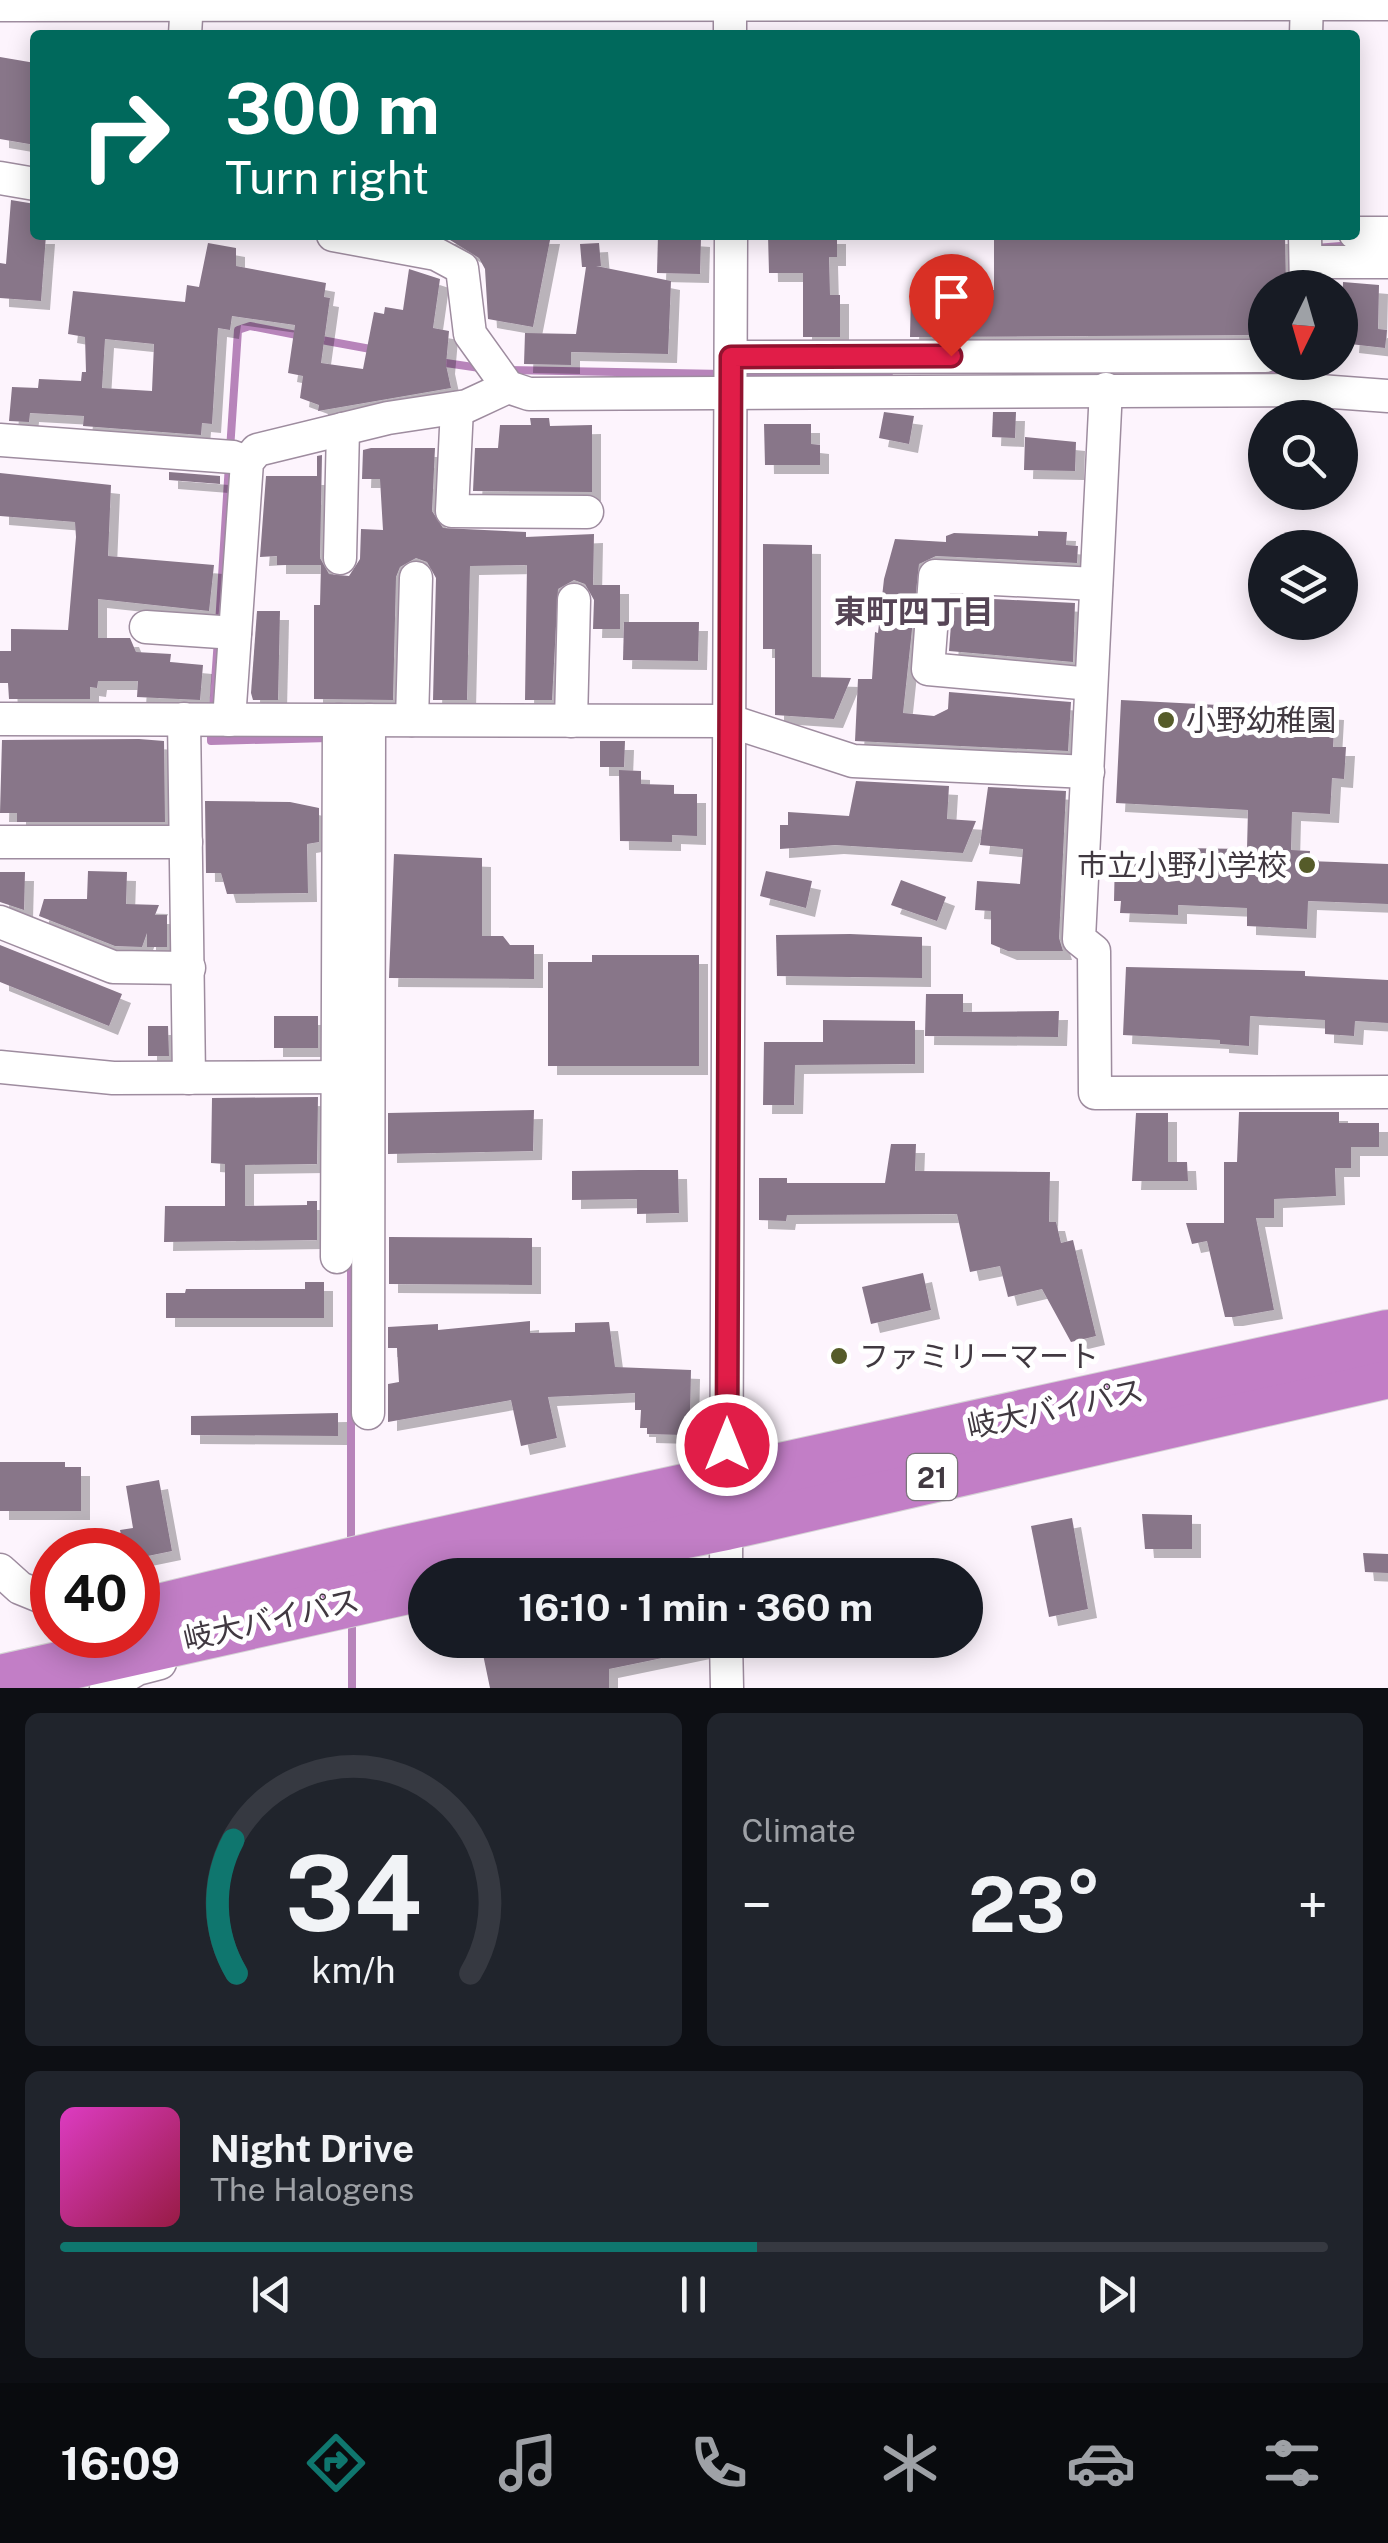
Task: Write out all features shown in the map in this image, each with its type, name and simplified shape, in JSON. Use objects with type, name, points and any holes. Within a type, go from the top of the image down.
[{"type":"highway","name":"21","points":[[1020,1416],[1034,1395],[1388,1309]]},
{"type":"highway","name":"岐大バイパス","points":[[535,1558],[1020,1416],[1388,1335]]},
{"type":"highway","name":"岐大バイパス","points":[[160,1609],[266,1584],[1138,1429],[1388,1373]]},
{"type":"highway","name":"21","points":[[1138,1429],[1168,1437],[1388,1400]]},
{"type":"highway","name":"岐大バイパス","points":[[0,1680],[408,1589]]},
{"type":"highway","points":[[0,1646],[30,1639]]},
{"type":"street","points":[[0,5],[186,14],[1306,13],[1388,4]]},
{"type":"street","points":[[0,178],[30,183]]},
{"type":"street","points":[[1360,233],[1388,233]]},
{"type":"street","points":[[360,240],[436,254],[462,268],[470,334],[508,387],[529,394],[1106,390],[1249,380]]},
{"type":"street","points":[[726,1558],[731,240]]},
{"type":"street","points":[[1306,261],[1388,262]]},
{"type":"street","points":[[731,357],[1248,356]]},
{"type":"street","points":[[1322,380],[1388,396]]},
{"type":"street","points":[[230,720],[247,462],[257,450],[457,408],[508,387]]},
{"type":"street","points":[[1106,390],[1079,939],[1094,950],[1095,1093],[1388,1092]]},
{"type":"street","points":[[457,408],[452,511],[588,512]]},
{"type":"street","points":[[340,558],[343,429]]},
{"type":"street","points":[[0,440],[233,457],[247,462]]},
{"type":"street","points":[[1091,684],[928,670],[935,576],[1096,584]]},
{"type":"street","points":[[412,720],[416,578]]},
{"type":"street","points":[[572,721],[574,600]]},
{"type":"street","points":[[146,626],[235,633]]},
{"type":"street","points":[[0,719],[730,721],[853,761],[1088,772]]},
{"type":"street","points":[[184,720],[189,1078]]},
{"type":"street","points":[[354,720],[352,1077],[368,1413]]},
{"type":"street","points":[[0,842],[186,842]]},
{"type":"street","points":[[0,922],[113,967],[189,968]]},
{"type":"street","points":[[0,1067],[113,1078],[352,1077]]},
{"type":"street","points":[[337,1257],[352,1077]]},
{"type":"street","points":[[0,1570],[30,1592]]},
{"type":"street","points":[[160,1589],[201,1581],[266,1584]]},
{"type":"street","points":[[106,1688],[137,1669],[266,1636],[320,1608]]},
{"type":"street","points":[[726,1658],[727,1688]]},
{"type":"building","points":[[0,57],[30,62],[30,144],[0,139]]},
{"type":"building","points":[[11,200],[30,203],[30,240],[46,240],[41,301],[0,298],[0,263],[6,264]]},
{"type":"building","points":[[450,240],[550,240],[533,327],[488,319],[485,269],[479,258]]},
{"type":"building","points":[[658,240],[701,240],[700,274],[657,273]]},
{"type":"building","points":[[768,240],[837,240],[837,257],[829,257],[830,295],[840,295],[840,337],[803,337],[803,273],[769,273]]},
{"type":"building","points":[[994,240],[1285,240],[1286,270],[1248,270],[1248,335],[910,337],[911,290],[994,290]]},
{"type":"building","points":[[208,243],[236,248],[236,266],[326,283],[324,297],[330,298],[321,363],[363,369],[374,312],[384,314],[385,307],[403,310],[409,269],[440,279],[433,328],[449,331],[446,365],[451,388],[318,411],[319,405],[300,398],[303,376],[288,373],[295,325],[232,316],[230,330],[218,328],[212,424],[202,423],[201,435],[83,426],[84,416],[30,413],[29,422],[9,421],[12,387],[38,388],[39,379],[81,381],[82,372],[86,372],[85,337],[68,334],[73,291],[185,302],[187,285],[199,287]],"holes":[[[105,339],[154,344],[152,391],[102,388]]]},
{"type":"building","points":[[599,243],[601,266],[596,266],[671,281],[668,354],[571,352],[571,365],[524,364],[525,333],[576,334],[586,267],[582,267],[580,244]]},
{"type":"building","points":[[1358,283],[1379,285],[1378,329],[1387,330],[1385,348],[1358,345]]},
{"type":"building","points":[[884,412],[914,416],[909,444],[879,438]]},
{"type":"building","points":[[993,412],[1016,412],[1015,438],[992,437]]},
{"type":"building","points":[[530,418],[549,418],[550,426],[592,425],[592,492],[473,491],[475,448],[498,448],[500,425],[531,425]]},
{"type":"building","points":[[764,424],[811,424],[811,444],[820,445],[820,465],[765,465]]},
{"type":"building","points":[[1025,437],[1076,442],[1075,471],[1024,470]]},
{"type":"building","points":[[435,448],[432,511],[443,528],[526,532],[526,537],[594,534],[593,585],[620,585],[620,629],[593,629],[594,600],[585,584],[574,580],[558,589],[552,700],[525,700],[527,565],[470,566],[467,700],[433,700],[436,578],[427,562],[416,558],[400,567],[396,577],[393,700],[314,699],[314,605],[320,605],[321,565],[277,565],[277,556],[260,557],[266,476],[317,476],[317,456],[322,455],[320,558],[329,574],[349,576],[360,559],[361,529],[383,530],[380,479],[362,479],[363,450]]},
{"type":"building","points":[[169,472],[220,476],[220,484],[169,480]]},
{"type":"building","points":[[0,473],[111,485],[108,556],[214,565],[209,611],[98,599],[98,638],[130,638],[136,652],[171,654],[170,662],[203,665],[200,700],[137,697],[138,681],[98,681],[97,688],[90,687],[90,699],[9,699],[8,683],[0,683],[0,651],[11,651],[11,629],[68,630],[76,537],[75,522],[0,516]]},
{"type":"building","points":[[1038,531],[1067,532],[1066,545],[1078,546],[1077,563],[936,556],[919,564],[903,713],[934,716],[948,709],[949,692],[1071,702],[1068,751],[855,741],[858,679],[872,679],[875,632],[878,633],[884,579],[895,539],[946,542],[946,536],[954,533],[1038,536]]},
{"type":"building","points":[[763,544],[812,545],[812,677],[851,678],[834,719],[775,715],[775,649],[763,649]]},
{"type":"building","points":[[953,597],[1075,603],[1073,662],[949,651]]},
{"type":"building","points":[[257,611],[280,611],[278,700],[253,700],[251,693]]},
{"type":"building","points":[[624,622],[699,622],[698,661],[623,660]]},
{"type":"building","points":[[1121,700],[1335,711],[1333,747],[1346,747],[1344,779],[1332,778],[1330,814],[1292,812],[1291,850],[1310,851],[1309,861],[1388,864],[1388,904],[1308,901],[1307,929],[1247,926],[1247,908],[1178,905],[1178,915],[1120,913],[1121,901],[1114,901],[1115,856],[1178,859],[1179,848],[1247,849],[1248,810],[1116,803]]},
{"type":"building","points":[[2,740],[164,741],[165,822],[17,822],[17,813],[0,813]]},
{"type":"building","points":[[600,741],[625,741],[624,767],[600,767]]},
{"type":"building","points":[[619,770],[641,771],[641,784],[674,785],[674,794],[697,794],[697,836],[672,835],[672,842],[620,841]]},
{"type":"building","points":[[856,781],[949,786],[947,819],[976,821],[963,853],[835,845],[780,849],[780,825],[788,825],[788,812],[849,816]]},
{"type":"building","points":[[988,787],[1066,791],[1059,938],[1063,951],[1008,951],[991,944],[991,911],[975,910],[977,881],[1020,884],[1023,849],[980,845]]},
{"type":"building","points":[[205,801],[290,802],[319,808],[319,842],[307,844],[308,893],[227,894],[221,873],[206,873]]},
{"type":"building","points":[[394,854],[482,858],[482,936],[503,936],[510,945],[534,945],[534,979],[389,978]]},
{"type":"building","points":[[88,871],[127,872],[126,904],[159,905],[155,915],[167,915],[167,947],[147,947],[147,933],[142,947],[115,946],[39,916],[44,899],[87,899]]},
{"type":"building","points":[[766,871],[812,881],[806,908],[760,896]]},
{"type":"building","points":[[0,872],[25,872],[24,910],[0,902]]},
{"type":"building","points":[[901,880],[946,897],[937,921],[891,905]]},
{"type":"building","points":[[776,935],[922,937],[922,978],[777,976]]},
{"type":"building","points":[[0,945],[122,994],[109,1026],[0,982]]},
{"type":"building","points":[[592,955],[699,955],[699,1066],[548,1066],[548,962],[592,962]]},
{"type":"building","points":[[1126,967],[1305,971],[1305,976],[1388,980],[1388,1023],[1355,1021],[1354,1036],[1325,1034],[1325,1020],[1250,1016],[1249,1046],[1220,1044],[1220,1040],[1123,1035]]},
{"type":"building","points":[[926,994],[963,994],[963,1012],[1059,1011],[1058,1037],[925,1036]]},
{"type":"building","points":[[274,1016],[318,1016],[318,1048],[274,1048]]},
{"type":"building","points":[[823,1020],[915,1021],[915,1064],[795,1065],[794,1105],[763,1105],[764,1042],[823,1042]]},
{"type":"building","points":[[148,1026],[168,1026],[169,1056],[148,1056]]},
{"type":"building","points":[[318,1097],[317,1164],[245,1165],[245,1206],[307,1205],[307,1201],[317,1201],[317,1240],[164,1242],[165,1206],[225,1206],[225,1164],[211,1163],[212,1098]]},
{"type":"building","points":[[534,1110],[533,1151],[388,1154],[388,1113]]},
{"type":"building","points":[[1239,1112],[1339,1112],[1339,1123],[1379,1123],[1379,1147],[1351,1147],[1351,1168],[1335,1168],[1336,1196],[1274,1199],[1274,1218],[1256,1218],[1274,1310],[1225,1317],[1207,1241],[1192,1244],[1186,1223],[1224,1223],[1224,1162],[1237,1162]]},
{"type":"building","points":[[1136,1113],[1168,1113],[1168,1162],[1187,1162],[1188,1181],[1132,1181]]},
{"type":"building","points":[[891,1144],[916,1144],[915,1171],[1050,1172],[1049,1222],[1056,1222],[1061,1243],[1073,1240],[1096,1336],[1071,1342],[1042,1289],[1008,1297],[1000,1266],[970,1272],[957,1214],[787,1215],[786,1221],[759,1220],[759,1178],[787,1178],[787,1183],[885,1183]]},
{"type":"building","points":[[678,1170],[679,1213],[637,1214],[637,1199],[572,1200],[572,1171]]},
{"type":"building","points":[[389,1237],[532,1238],[532,1285],[389,1284]]},
{"type":"building","points":[[923,1273],[931,1310],[871,1324],[862,1287]]},
{"type":"building","points":[[305,1282],[324,1282],[324,1318],[166,1318],[166,1293],[185,1293],[186,1289],[305,1289]]},
{"type":"building","points":[[530,1321],[530,1333],[575,1332],[575,1323],[609,1322],[615,1367],[691,1370],[690,1416],[684,1416],[683,1435],[647,1434],[647,1428],[640,1428],[641,1410],[635,1410],[635,1393],[548,1397],[557,1438],[521,1446],[511,1400],[388,1422],[388,1384],[399,1382],[397,1348],[388,1348],[388,1327],[438,1324],[438,1330]]},
{"type":"building","points":[[338,1413],[338,1436],[191,1435],[191,1416]]},
{"type":"building","points":[[0,1462],[65,1462],[65,1467],[81,1467],[81,1511],[0,1511]]},
{"type":"building","points":[[159,1480],[172,1551],[160,1553],[160,1528],[133,1528],[126,1486]]},
{"type":"building","points":[[1142,1514],[1192,1515],[1192,1549],[1145,1549]]},
{"type":"building","points":[[1072,1518],[1088,1609],[1049,1617],[1031,1526]]},
{"type":"building","points":[[1363,1553],[1388,1554],[1388,1573],[1365,1572]]},
{"type":"building","points":[[484,1658],[662,1658],[609,1669],[609,1688],[490,1688]]},
{"type":"waterway","points":[[1316,248],[1353,245]]},
{"type":"waterway","points":[[230,450],[238,330],[250,326],[302,336]]},
{"type":"waterway","points":[[316,339],[376,350]]},
{"type":"waterway","points":[[439,362],[480,368]]},
{"type":"waterway","points":[[508,370],[724,374]]},
{"type":"waterway","points":[[738,374],[889,373]]},
{"type":"waterway","points":[[219,625],[229,464]]},
{"type":"waterway","points":[[213,710],[218,639]]},
{"type":"waterway","points":[[211,729],[211,741],[329,738]]},
{"type":"waterway","points":[[351,1258],[351,1544]]},
{"type":"waterway","points":[[352,1618],[352,1688]]},
{"type":"place","name":"小野幼稚園","points":[[1166,720]]},
{"type":"place","name":"市立小野小学校","points":[[1307,865]]},
{"type":"place","name":"ファミリーマート","points":[[839,1356]]},
{"type":"district","name":"東町四丁目","points":[[914,611]]},
{"type":"route","points":[[727,1445],[731,357],[951,356]]}]
